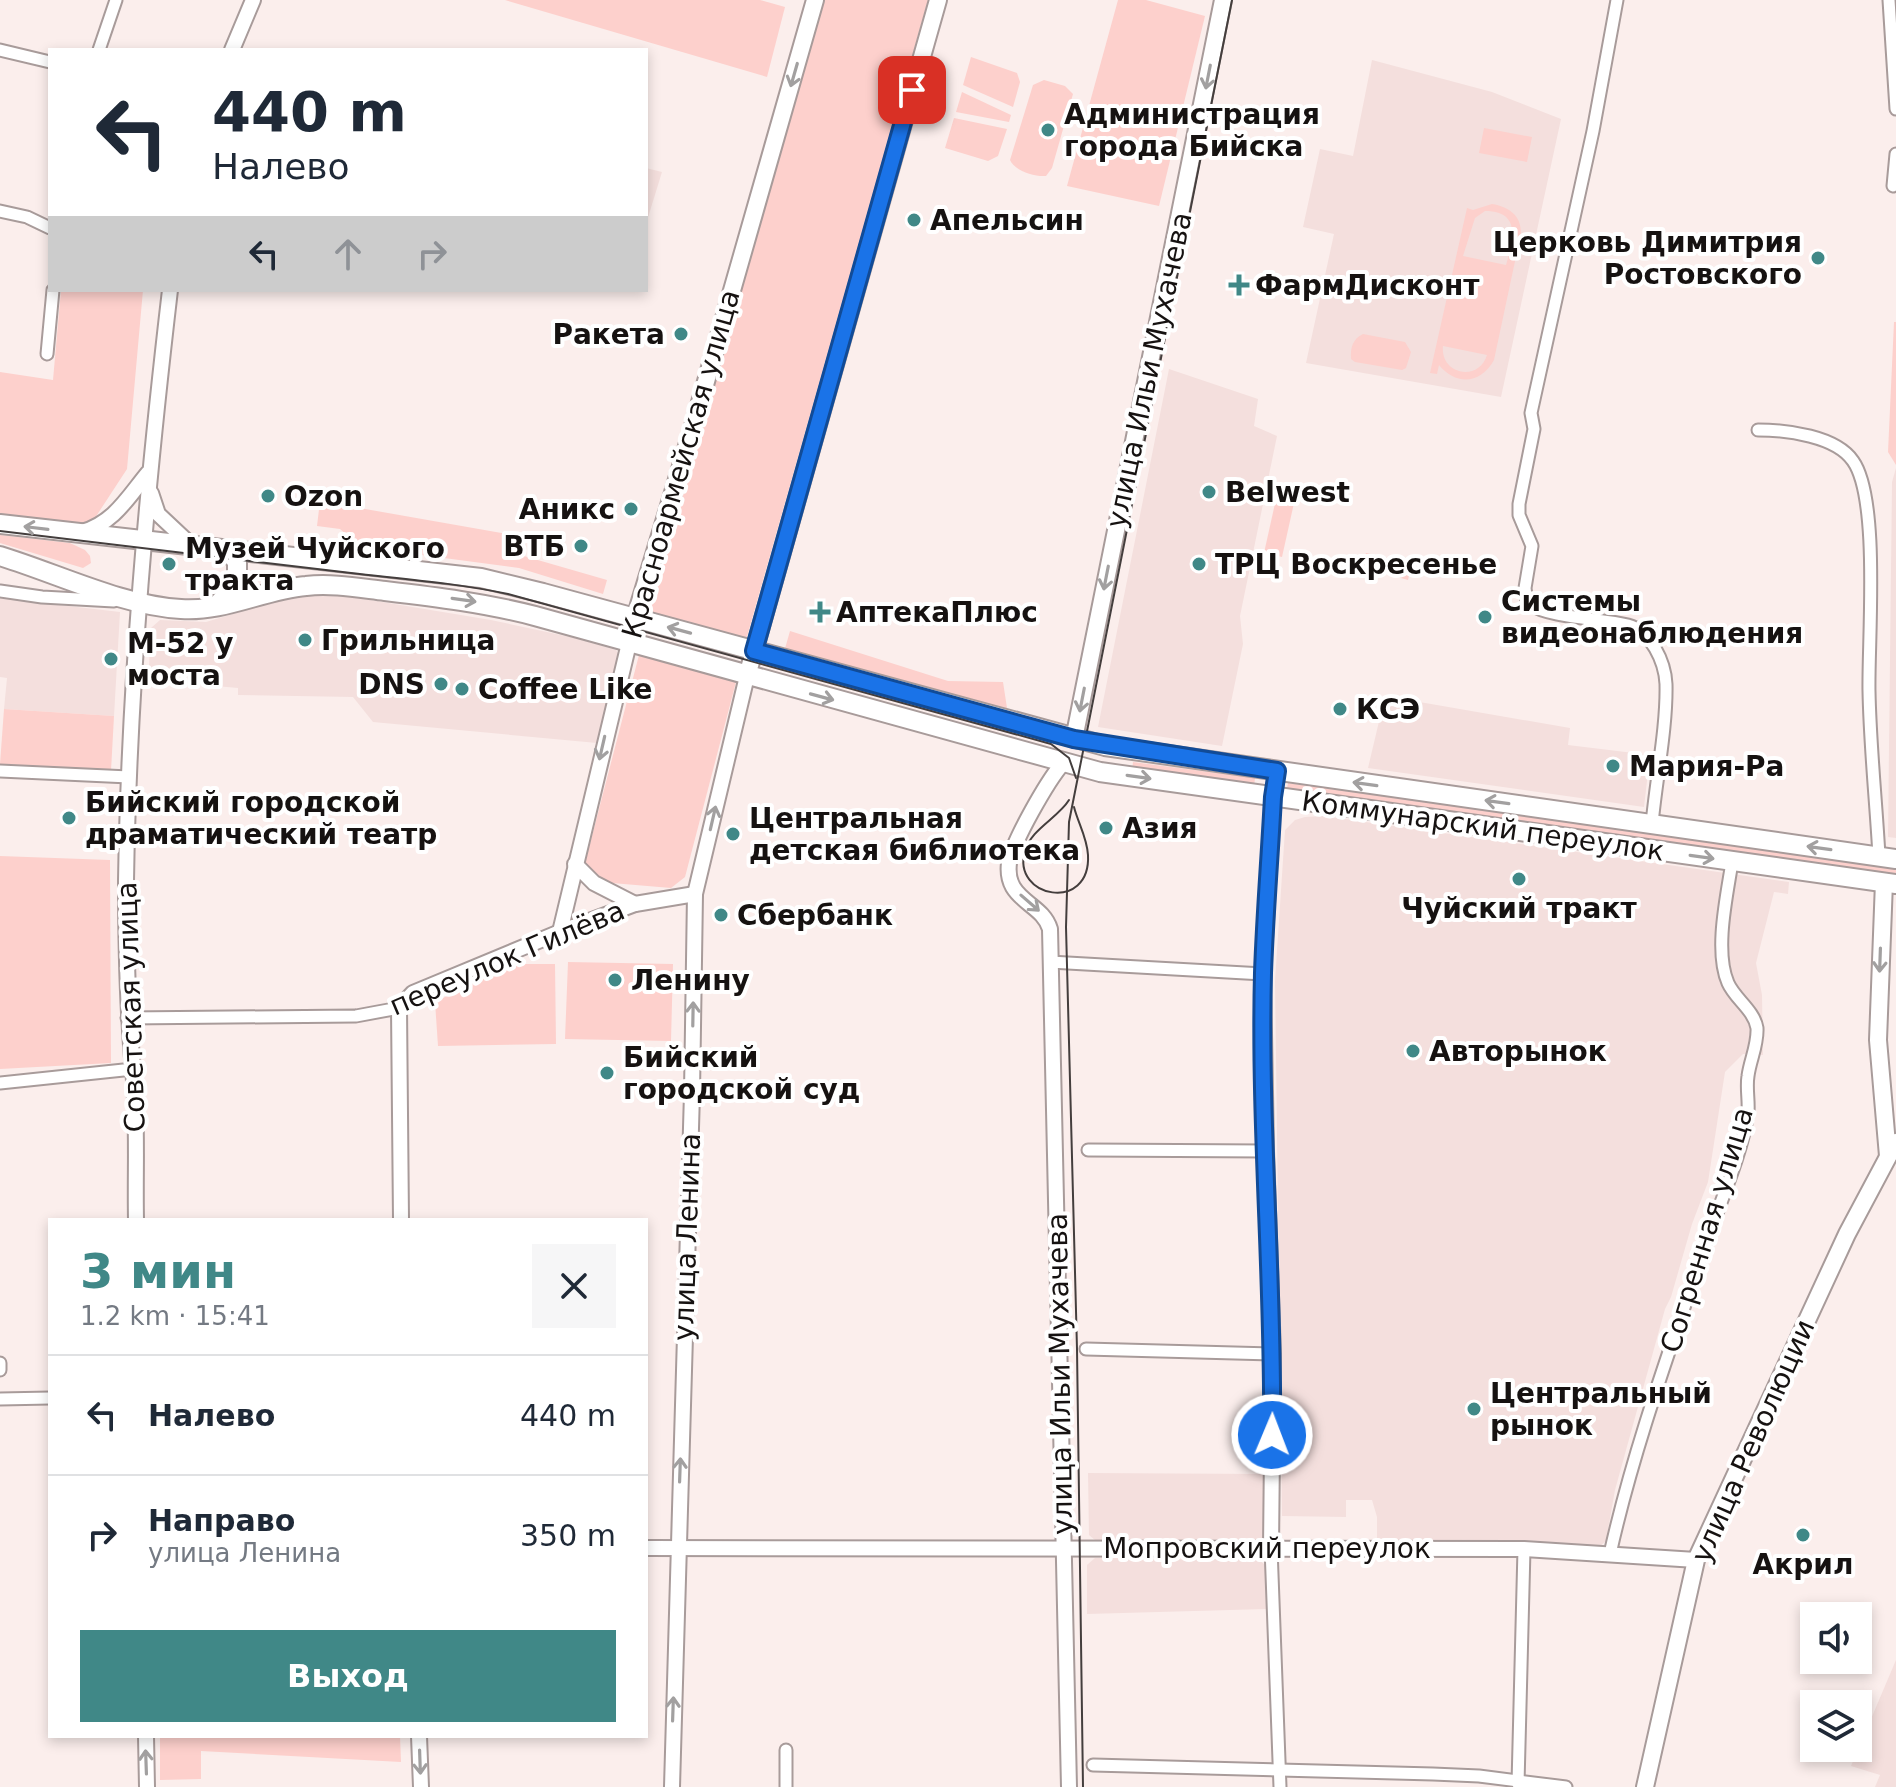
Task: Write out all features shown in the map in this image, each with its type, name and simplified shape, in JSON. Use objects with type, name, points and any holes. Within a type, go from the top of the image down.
[{"type":"main road","name":"Красноармейская улица","points":[[635,618],[815,0]]},
{"type":"main road","name":"улица Ленина","points":[[747,676],[938,0]]},
{"type":"main road","name":"улица Ильи Мухачева","points":[[1074,739],[1223,0]]},
{"type":"main road","name":"Коммунарский переулок","points":[[0,524],[481,578],[1074,739],[1141,752],[1887,858]]},
{"type":"main road","points":[[215,607],[237,584],[237,562],[227,549]]},
{"type":"main road","name":"Коммунарский переулок","points":[[0,556],[139,602],[180,609],[215,607],[289,588],[338,586],[476,602],[1100,772],[1890,883]]},
{"type":"main road","name":"улица Революции","points":[[1645,1787],[1696,1560],[1847,1234],[1892,1149],[1878,1040],[1890,883]]},
{"type":"street","points":[[100,48],[116,0]]},
{"type":"street","points":[[233,48],[253,0]]},
{"type":"street","points":[[1617,0],[1589,152],[1531,413],[1534,429],[1519,515],[1532,546],[1525,597],[1527,603],[1535,608],[1632,626],[1649,640],[1657,653],[1666,682],[1652,824]]},
{"type":"street","points":[[1889,0],[1896,109]]},
{"type":"street","points":[[0,50],[48,62]]},
{"type":"street","points":[[1893,186],[1896,154]]},
{"type":"street","points":[[0,211],[27,217],[48,227]]},
{"type":"street","points":[[47,354],[53,292]]},
{"type":"street","points":[[170,292],[149,473],[152,503],[158,514],[190,544]]},
{"type":"street","points":[[1758,430],[1790,431],[1841,447],[1862,477],[1869,546],[1869,691],[1887,858]]},
{"type":"street","points":[[79,533],[111,519],[149,473]]},
{"type":"street","name":"Советская улица","points":[[136,1218],[133,1069],[127,1018],[126,882],[129,777],[149,473]]},
{"type":"street","points":[[0,591],[42,597],[139,602]]},
{"type":"street","name":"Красноармейская улица","points":[[560,932],[635,618]]},
{"type":"street","name":"улица Ленина","points":[[672,1787],[692,1104],[695,894],[747,676]]},
{"type":"street","name":"улица Ильи Мухачева","points":[[1063,763],[1018,838],[1009,859],[1008,872],[1013,887],[1048,922],[1069,1787]]},
{"type":"street","points":[[0,771],[129,777]]},
{"type":"street","points":[[1277,771],[1263,974],[1273,1354],[1271,1548],[1280,1787]]},
{"type":"street","name":"Согренная улица","points":[[1610,1554],[1625,1487],[1748,1112],[1748,1076],[1757,1038],[1756,1025],[1753,1015],[1729,986],[1723,952],[1732,862]]},
{"type":"street","points":[[575,864],[594,883],[635,904]]},
{"type":"street","name":"переулок Гилёва","points":[[127,1018],[356,1016],[399,1008],[413,993],[560,932],[635,904],[695,894]]},
{"type":"street","points":[[1050,962],[1263,974]]},
{"type":"street","points":[[399,1008],[401,1218]]},
{"type":"street","points":[[0,1083],[133,1069]]},
{"type":"street","points":[[1088,1150],[1266,1151]]},
{"type":"street","points":[[1086,1349],[1273,1354]]},
{"type":"street","points":[[0,1363],[0,1370]]},
{"type":"street","points":[[0,1399],[48,1398]]},
{"type":"street","name":"Мопровский переулок","points":[[648,1548],[1524,1549],[1696,1560]]},
{"type":"street","points":[[1518,1784],[1524,1549]]},
{"type":"street","points":[[146,1738],[147,1787]]},
{"type":"street","points":[[419,1738],[421,1787]]},
{"type":"street","points":[[786,1750],[786,1787]]},
{"type":"street","points":[[1093,1765],[1433,1774],[1566,1787]]},
{"type":"shaded area","points":[[505,0],[760,0],[785,7],[767,77]]},
{"type":"shaded area","points":[[824,0],[928,0],[746,640],[650,612]]},
{"type":"shaded area","points":[[1118,0],[1146,0],[1205,16],[1159,206],[1067,186]]},
{"type":"shaded area","points":[[971,57],[1017,73],[1020,82],[1013,107],[963,85]]},
{"type":"shaded area","points":[[1372,60],[1492,92],[1561,119],[1501,397],[1306,363],[1334,234],[1303,227],[1320,149],[1353,156]]},
{"type":"shaded area","points":[[1044,80],[1065,86],[1073,94],[1052,168],[1046,176],[1041,176],[1020,170],[1010,160],[1033,85]]},
{"type":"shaded area","points":[[962,92],[1011,115],[1009,122],[956,112]]},
{"type":"shaded area","points":[[954,118],[1007,129],[998,156],[988,161],[945,148]]},
{"type":"shaded area","points":[[1484,128],[1532,137],[1527,162],[1479,153]]},
{"type":"shaded area","points":[[648,168],[662,172],[648,218]]},
{"type":"shaded area","points":[[1492,204],[1504,207],[1519,221],[1521,233],[1494,360],[1475,378],[1460,379],[1439,365],[1437,374],[1430,373],[1467,208],[1473,210]],"holes":[[[1485,211],[1497,212],[1510,222],[1512,237],[1506,265],[1463,256],[1475,218]],[[1443,346],[1487,355],[1483,364],[1476,369],[1461,372],[1447,363]]]},
{"type":"shaded area","points":[[61,292],[143,292],[127,469],[93,521],[83,526],[0,517],[0,372],[53,380]]},
{"type":"shaded area","points":[[1896,322],[1896,465],[1888,452]]},
{"type":"shaded area","points":[[1363,334],[1405,342],[1411,352],[1406,368],[1402,370],[1351,359],[1353,344]]},
{"type":"shaded area","points":[[1169,369],[1258,399],[1254,426],[1277,436],[1240,616],[1243,644],[1222,746],[1098,727]]},
{"type":"shaded area","points":[[1896,468],[1896,838],[1888,837],[1892,482]]},
{"type":"shaded area","points":[[1276,499],[1294,503],[1282,557],[1264,553]]},
{"type":"shaded area","points":[[320,501],[518,536],[517,554],[607,580],[603,594],[519,568],[361,547],[340,529],[317,526]]},
{"type":"shaded area","points":[[0,535],[70,543],[85,550],[91,563],[83,568],[0,543]]},
{"type":"shaded area","points":[[1366,553],[1412,563],[1408,580],[1362,567]]},
{"type":"shaded area","points":[[328,593],[491,620],[616,650],[620,657],[597,743],[373,722],[353,697],[238,695],[238,688],[160,681],[148,685],[151,628],[160,620],[206,622],[300,594]]},
{"type":"shaded area","points":[[0,598],[120,612],[114,716],[4,709],[7,678],[0,677]]},
{"type":"shaded area","points":[[790,631],[948,681],[1003,682],[1007,708],[980,707],[784,652]]},
{"type":"shaded area","points":[[639,655],[736,682],[685,877],[671,888],[600,882],[589,875],[585,863]]},
{"type":"shaded area","points":[[1385,696],[1570,728],[1568,745],[1650,755],[1644,807],[1368,768]]},
{"type":"shaded area","points":[[4,709],[114,716],[111,771],[0,764]]},
{"type":"shaded area","points":[[1133,762],[1255,778],[1254,787],[1132,771]]},
{"type":"shaded area","points":[[1288,783],[1896,867],[1896,877],[1286,793]]},
{"type":"shaded area","points":[[1323,816],[1789,882],[1788,894],[1774,892],[1756,963],[1762,995],[1763,1055],[1743,1054],[1725,1072],[1708,1182],[1665,1309],[1615,1490],[1606,1541],[1599,1547],[1497,1543],[1377,1544],[1377,1517],[1372,1500],[1346,1500],[1346,1517],[1282,1516],[1275,981],[1285,830],[1295,820]]},
{"type":"shaded area","points":[[0,856],[110,860],[111,1063],[0,1069]]},
{"type":"shaded area","points":[[568,962],[673,964],[671,1041],[565,1039]]},
{"type":"shaded area","points":[[510,964],[555,964],[556,1044],[438,1046],[435,1002]]},
{"type":"shaded area","points":[[1088,1473],[1266,1474],[1266,1537],[1260,1543],[1095,1540],[1089,1535]]},
{"type":"shaded area","points":[[1095,1558],[1258,1559],[1265,1565],[1266,1609],[1087,1614],[1087,1565]]},
{"type":"shaded area","points":[[1896,1660],[1896,1787],[1875,1787],[1880,1775],[1851,1766],[1853,1762],[1872,1762],[1872,1717]]},
{"type":"shaded area","points":[[160,1738],[400,1738],[401,1762],[201,1751],[201,1779],[160,1780]]},
{"type":"tram line","points":[[1083,1787],[1077,1349],[1066,927],[1069,822],[1232,0]]},
{"type":"tram line","points":[[0,531],[508,594],[1051,744],[1069,758],[1076,778]]},
{"type":"tram line","points":[[1069,800],[1033,836],[1025,851],[1024,867],[1029,880],[1040,888],[1066,892],[1077,885],[1086,873],[1087,848],[1074,807]]},
{"type":"place","name":"Администрация города Бийска","points":[[1048,130]]},
{"type":"place","name":"Апельсин","points":[[914,220]]},
{"type":"place","name":"Церковь Димитрия Ростовского","points":[[1818,258]]},
{"type":"place","name":"ФармДисконт","points":[[1239,285]]},
{"type":"place","name":"Ракета","points":[[681,334]]},
{"type":"place","name":"Belwest","points":[[1209,492]]},
{"type":"place","name":"Ozon","points":[[268,496]]},
{"type":"place","name":"Аникс","points":[[631,509]]},
{"type":"place","name":"ВТБ","points":[[581,546]]},
{"type":"place","name":"Музей Чуйского тракта","points":[[169,564]]},
{"type":"place","name":"ТРЦ Воскресенье","points":[[1199,564]]},
{"type":"place","name":"АптекаПлюс","points":[[820,612]]},
{"type":"place","name":"Системы видеонаблюдения","points":[[1485,617]]},
{"type":"place","name":"Грильница","points":[[305,640]]},
{"type":"place","name":"М-52 у моста","points":[[111,659]]},
{"type":"place","name":"DNS","points":[[441,684]]},
{"type":"place","name":"Coffee Like","points":[[462,689]]},
{"type":"place","name":"КСЭ","points":[[1340,709]]},
{"type":"place","name":"Мария-Ра","points":[[1613,766]]},
{"type":"place","name":"Бийский городской драматический театр","points":[[69,818]]},
{"type":"place","name":"Азия","points":[[1106,828]]},
{"type":"place","name":"Центральная детская библиотека","points":[[733,834]]},
{"type":"place","name":"Чуйский тракт","points":[[1519,879]]},
{"type":"place","name":"Сбербанк","points":[[721,915]]},
{"type":"place","name":"Ленину","points":[[615,980]]},
{"type":"place","name":"Авторынок","points":[[1413,1051]]},
{"type":"place","name":"Бийский городской суд","points":[[607,1073]]},
{"type":"place","name":"Центральный рынок","points":[[1474,1409]]},
{"type":"place","name":"Акрил","points":[[1803,1535]]},
{"type":"route","points":[[912,90],[754,651],[1074,739],[1153,754],[1277,771],[1263,974],[1273,1354],[1272,1435]]}]
